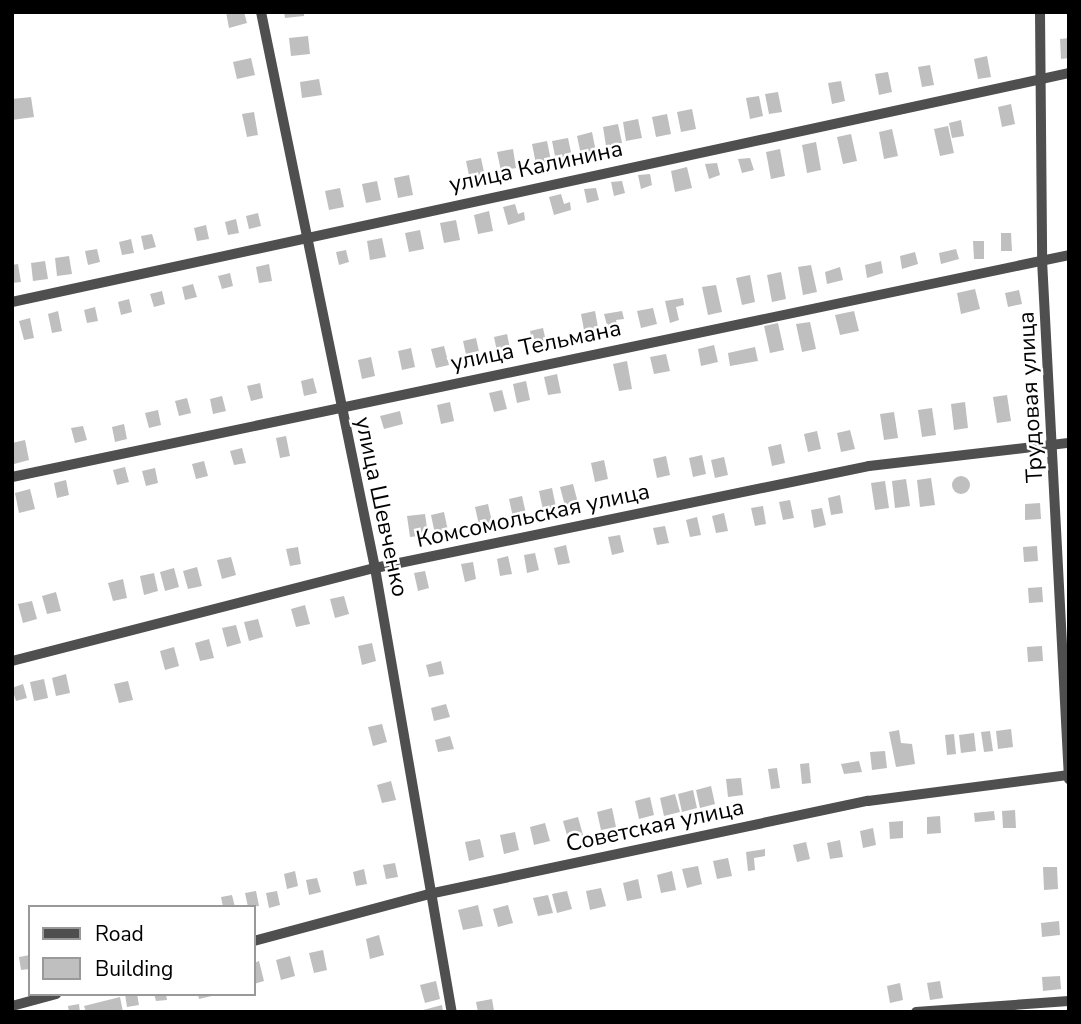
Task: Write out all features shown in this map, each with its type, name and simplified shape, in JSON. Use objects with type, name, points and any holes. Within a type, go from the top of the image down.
[{"type":"street","name":"улица Шевченко","points":[[261,12],[375,568],[429,894],[452,1012]]},
{"type":"street","name":"Трудовая улица","points":[[1040,12],[1043,77],[1042,260],[1054,444],[1069,777]]},
{"type":"street","name":"улица Калинина","points":[[12,302],[306,236],[1069,73]]},
{"type":"street","name":"улица Тельмана","points":[[12,477],[1069,255]]},
{"type":"street","name":"Комсомольская улица","points":[[12,661],[375,568],[869,466],[1069,443]]},
{"type":"street","name":"Советская улица","points":[[256,940],[429,894],[868,801],[1069,777]]},
{"type":"street","points":[[12,1006],[49,996]]},
{"type":"street","points":[[916,1012],[1069,1001]]},
{"type":"building","points":[[226,12],[244,12],[247,23],[229,28]]},
{"type":"building","points":[[284,12],[304,12],[304,16],[285,18]]},
{"type":"building","points":[[308,36],[310,54],[291,56],[289,38]]},
{"type":"building","points":[[1069,38],[1069,58],[1061,59],[1060,39]]},
{"type":"building","points":[[987,56],[991,77],[978,79],[974,59]]},
{"type":"building","points":[[251,58],[255,75],[237,79],[233,62]]},
{"type":"building","points":[[930,65],[934,85],[922,87],[918,67]]},
{"type":"building","points":[[888,72],[892,92],[879,95],[875,74]]},
{"type":"building","points":[[319,79],[322,95],[302,98],[300,82]]},
{"type":"building","points":[[841,81],[845,101],[832,104],[828,83]]},
{"type":"building","points":[[778,92],[782,112],[769,114],[765,94]]},
{"type":"building","points":[[759,96],[763,116],[750,119],[746,98]]},
{"type":"building","points":[[31,97],[34,117],[12,120],[12,99]]},
{"type":"building","points":[[1011,104],[1015,124],[1002,127],[998,107]]},
{"type":"building","points":[[692,109],[696,129],[681,132],[677,112]]},
{"type":"building","points":[[254,112],[258,135],[247,137],[242,114]]},
{"type":"building","points":[[667,114],[671,134],[656,137],[652,117]]},
{"type":"building","points":[[638,119],[642,138],[626,141],[623,122]]},
{"type":"building","points":[[961,120],[964,136],[952,138],[949,123]]},
{"type":"building","points":[[618,124],[622,143],[606,146],[603,127]]},
{"type":"building","points":[[948,126],[954,153],[940,156],[934,129]]},
{"type":"building","points":[[892,129],[898,156],[884,159],[879,132]]},
{"type":"building","points":[[592,132],[596,152],[581,155],[577,136]]},
{"type":"building","points":[[851,134],[857,161],[843,164],[837,137]]},
{"type":"building","points":[[568,138],[572,157],[556,161],[552,141]]},
{"type":"building","points":[[547,141],[551,161],[536,164],[532,144]]},
{"type":"building","points":[[816,142],[821,170],[807,173],[802,145]]},
{"type":"building","points":[[513,149],[516,168],[501,171],[497,152]]},
{"type":"building","points":[[780,149],[785,176],[771,179],[766,152]]},
{"type":"building","points":[[481,158],[485,177],[470,180],[466,161]]},
{"type":"building","points":[[750,158],[754,170],[742,173],[738,159]]},
{"type":"building","points":[[717,163],[720,175],[709,179],[705,164]]},
{"type":"building","points":[[687,167],[692,188],[675,192],[671,171]]},
{"type":"building","points":[[650,174],[652,185],[641,189],[638,175]]},
{"type":"building","points":[[409,175],[413,195],[398,198],[394,178]]},
{"type":"building","points":[[377,181],[381,200],[366,203],[362,184]]},
{"type":"building","points":[[622,181],[625,193],[614,196],[611,182]]},
{"type":"building","points":[[340,188],[344,207],[329,210],[325,191]]},
{"type":"building","points":[[596,188],[599,200],[587,203],[584,189]]},
{"type":"building","points":[[561,194],[564,204],[570,202],[571,210],[554,215],[549,197]]},
{"type":"building","points":[[515,204],[518,214],[524,212],[525,220],[508,225],[503,207]]},
{"type":"building","points":[[489,211],[493,231],[478,234],[474,215]]},
{"type":"building","points":[[258,213],[261,226],[249,229],[246,216]]},
{"type":"building","points":[[236,219],[239,233],[228,235],[225,222]]},
{"type":"building","points":[[456,220],[460,240],[444,243],[440,223]]},
{"type":"building","points":[[206,225],[209,239],[197,241],[194,228]]},
{"type":"building","points":[[420,230],[424,249],[409,252],[405,233]]},
{"type":"building","points":[[1001,233],[1011,233],[1012,251],[1001,251]]},
{"type":"building","points":[[152,234],[156,247],[144,250],[141,236]]},
{"type":"building","points":[[382,238],[386,257],[370,260],[367,241]]},
{"type":"building","points":[[131,239],[134,253],[122,255],[119,242]]},
{"type":"building","points":[[973,241],[984,241],[984,259],[974,259]]},
{"type":"building","points":[[97,249],[100,262],[88,265],[85,251]]},
{"type":"building","points":[[956,249],[959,259],[941,264],[939,253]]},
{"type":"building","points":[[346,250],[349,262],[339,265],[336,252]]},
{"type":"building","points":[[915,252],[918,264],[902,269],[900,256]]},
{"type":"building","points":[[69,256],[72,274],[57,276],[55,258]]},
{"type":"building","points":[[45,261],[48,279],[33,281],[31,263]]},
{"type":"building","points":[[881,261],[883,273],[867,278],[865,265]]},
{"type":"building","points":[[18,264],[21,282],[12,283],[12,265]]},
{"type":"building","points":[[269,264],[272,281],[259,283],[256,267]]},
{"type":"building","points":[[811,265],[817,292],[803,295],[798,267]]},
{"type":"building","points":[[840,267],[843,280],[827,284],[825,272]]},
{"type":"building","points":[[781,272],[786,299],[772,302],[767,275]]},
{"type":"building","points":[[230,273],[233,286],[222,289],[218,276]]},
{"type":"building","points":[[750,275],[755,302],[742,305],[736,278]]},
{"type":"building","points":[[193,284],[197,297],[185,300],[182,287]]},
{"type":"building","points":[[716,285],[722,312],[708,315],[702,287]]},
{"type":"building","points":[[975,289],[980,309],[961,314],[957,293]]},
{"type":"building","points":[[1019,290],[1022,304],[1008,307],[1005,293]]},
{"type":"building","points":[[162,291],[165,304],[154,307],[150,294]]},
{"type":"building","points":[[683,298],[684,305],[676,307],[679,320],[670,323],[665,301]]},
{"type":"building","points":[[129,299],[132,312],[121,315],[118,302]]},
{"type":"building","points":[[95,307],[98,321],[87,323],[84,310]]},
{"type":"building","points":[[653,308],[657,324],[641,328],[637,311]]},
{"type":"building","points":[[58,311],[62,331],[52,333],[48,314]]},
{"type":"building","points":[[595,311],[600,338],[586,341],[581,314]]},
{"type":"building","points":[[622,311],[624,319],[616,320],[619,334],[610,336],[604,314]]},
{"type":"building","points":[[854,311],[859,331],[840,335],[835,315]]},
{"type":"building","points":[[30,318],[34,338],[24,340],[19,321]]},
{"type":"building","points":[[810,322],[816,349],[802,352],[796,324]]},
{"type":"building","points":[[778,323],[784,350],[770,353],[764,326]]},
{"type":"building","points":[[543,328],[547,346],[534,349],[530,331]]},
{"type":"building","points":[[507,334],[511,353],[498,356],[494,337]]},
{"type":"building","points":[[476,338],[480,356],[467,359],[463,341]]},
{"type":"building","points":[[714,345],[718,362],[701,366],[698,349]]},
{"type":"building","points":[[444,346],[449,365],[436,368],[431,349]]},
{"type":"building","points":[[755,347],[758,361],[730,366],[728,353]]},
{"type":"building","points":[[411,348],[415,367],[402,370],[398,351]]},
{"type":"building","points":[[666,354],[670,371],[654,374],[650,357]]},
{"type":"building","points":[[371,357],[375,376],[362,379],[358,360]]},
{"type":"building","points":[[627,361],[632,389],[619,391],[613,364]]},
{"type":"building","points":[[557,374],[561,393],[548,395],[544,377]]},
{"type":"building","points":[[313,378],[317,393],[304,396],[301,381]]},
{"type":"building","points":[[526,381],[530,400],[517,403],[513,384]]},
{"type":"building","points":[[260,383],[263,398],[251,401],[247,386]]},
{"type":"building","points":[[502,390],[507,409],[494,412],[489,393]]},
{"type":"building","points":[[1007,395],[1011,421],[997,423],[993,397]]},
{"type":"building","points":[[222,396],[226,411],[213,414],[210,399]]},
{"type":"building","points":[[187,398],[191,413],[179,416],[175,401]]},
{"type":"building","points":[[450,402],[454,421],[441,424],[437,405]]},
{"type":"building","points":[[965,402],[968,428],[954,430],[951,404]]},
{"type":"building","points":[[932,408],[936,435],[922,437],[918,410]]},
{"type":"building","points":[[158,410],[161,425],[149,428],[145,413]]},
{"type":"building","points":[[400,411],[403,424],[384,429],[380,416]]},
{"type":"building","points":[[894,412],[898,438],[884,440],[880,414]]},
{"type":"building","points":[[124,424],[127,439],[115,442],[112,427]]},
{"type":"building","points":[[83,426],[87,440],[75,443],[71,428]]},
{"type":"building","points":[[850,430],[855,449],[841,452],[837,433]]},
{"type":"building","points":[[817,431],[821,449],[808,452],[804,434]]},
{"type":"building","points":[[286,436],[290,456],[280,458],[276,438]]},
{"type":"building","points":[[25,440],[29,460],[14,464],[12,443]]},
{"type":"building","points":[[781,444],[785,463],[772,466],[768,447]]},
{"type":"building","points":[[242,448],[246,463],[234,465],[230,451]]},
{"type":"building","points":[[702,455],[706,474],[693,477],[689,458]]},
{"type":"building","points":[[666,456],[670,475],[657,478],[653,459]]},
{"type":"building","points":[[724,457],[728,475],[715,478],[711,460]]},
{"type":"building","points":[[604,460],[608,479],[595,482],[591,463]]},
{"type":"building","points":[[204,461],[208,476],[196,479],[192,464]]},
{"type":"building","points":[[125,467],[129,482],[117,485],[113,470]]},
{"type":"building","points":[[155,468],[158,483],[146,486],[142,471]]},
{"type":"building","points":[[957,476],[965,476],[970,485],[968,492],[957,494],[952,489],[952,481]]},
{"type":"building","points":[[931,478],[935,505],[920,507],[917,480]]},
{"type":"building","points":[[906,479],[910,506],[895,508],[892,481]]},
{"type":"building","points":[[66,480],[69,495],[57,498],[54,483]]},
{"type":"building","points":[[885,481],[889,508],[875,510],[871,483]]},
{"type":"building","points":[[573,484],[578,503],[565,506],[560,487]]},
{"type":"building","points":[[552,488],[556,507],[543,510],[539,491]]},
{"type":"building","points":[[30,489],[35,509],[19,513],[15,493]]},
{"type":"building","points":[[840,495],[843,513],[831,515],[828,498]]},
{"type":"building","points":[[522,496],[526,514],[513,517],[509,499]]},
{"type":"building","points":[[790,500],[794,518],[783,520],[779,502]]},
{"type":"building","points":[[1040,503],[1041,519],[1025,520],[1025,504]]},
{"type":"building","points":[[488,504],[492,522],[479,525],[475,507]]},
{"type":"building","points":[[763,506],[766,524],[755,526],[751,508]]},
{"type":"building","points":[[822,508],[826,525],[814,528],[811,510]]},
{"type":"building","points":[[444,512],[448,531],[435,534],[431,515]]},
{"type":"building","points":[[724,513],[728,531],[716,533],[712,516]]},
{"type":"building","points":[[425,514],[428,535],[410,537],[407,516]]},
{"type":"building","points":[[697,517],[701,535],[690,537],[686,520]]},
{"type":"building","points":[[665,526],[669,543],[657,545],[653,528]]},
{"type":"building","points":[[620,535],[624,552],[612,555],[608,537]]},
{"type":"building","points":[[566,545],[570,563],[558,565],[554,548]]},
{"type":"building","points":[[1037,546],[1038,561],[1024,562],[1023,547]]},
{"type":"building","points":[[298,547],[301,564],[290,566],[286,549]]},
{"type":"building","points":[[535,553],[539,570],[527,573],[524,555]]},
{"type":"building","points":[[508,556],[512,574],[500,576],[497,559]]},
{"type":"building","points":[[231,557],[236,575],[222,579],[217,560]]},
{"type":"building","points":[[473,562],[476,579],[465,582],[461,564]]},
{"type":"building","points":[[197,567],[202,586],[188,589],[183,571]]},
{"type":"building","points":[[174,568],[179,587],[165,591],[160,572]]},
{"type":"building","points":[[425,571],[429,588],[418,591],[414,573]]},
{"type":"building","points":[[154,573],[158,591],[144,595],[140,576]]},
{"type":"building","points":[[123,579],[127,598],[113,601],[108,583]]},
{"type":"building","points":[[1042,587],[1043,602],[1029,603],[1028,588]]},
{"type":"building","points":[[56,592],[61,611],[47,614],[42,596]]},
{"type":"building","points":[[344,596],[349,614],[335,618],[330,599]]},
{"type":"building","points":[[32,601],[37,619],[23,623],[18,604]]},
{"type":"building","points":[[305,605],[310,624],[296,627],[291,609]]},
{"type":"building","points":[[258,619],[263,637],[249,641],[244,622]]},
{"type":"building","points":[[236,625],[241,643],[227,647],[222,628]]},
{"type":"building","points":[[209,639],[214,658],[200,661],[195,643]]},
{"type":"building","points":[[372,643],[376,661],[362,665],[358,646]]},
{"type":"building","points":[[1042,646],[1043,661],[1028,662],[1027,647]]},
{"type":"building","points":[[174,647],[179,666],[165,670],[160,651]]},
{"type":"building","points":[[441,661],[444,674],[429,677],[426,665]]},
{"type":"building","points":[[66,674],[70,693],[56,696],[52,678]]},
{"type":"building","points":[[44,679],[48,698],[34,701],[30,682]]},
{"type":"building","points":[[128,681],[133,700],[119,703],[114,684]]},
{"type":"building","points":[[23,684],[27,698],[16,701],[12,688]]},
{"type":"building","points":[[446,704],[450,717],[434,721],[431,708]]},
{"type":"building","points":[[382,724],[387,742],[373,746],[368,727]]},
{"type":"building","points":[[1011,729],[1013,747],[998,749],[996,731]]},
{"type":"building","points":[[899,730],[901,743],[912,744],[915,764],[896,767],[889,732]]},
{"type":"building","points":[[990,731],[993,751],[984,752],[981,732]]},
{"type":"building","points":[[974,733],[976,751],[961,753],[959,735]]},
{"type":"building","points":[[954,734],[956,754],[947,755],[945,735]]},
{"type":"building","points":[[450,736],[454,749],[438,752],[435,740]]},
{"type":"building","points":[[885,751],[887,768],[872,770],[870,752]]},
{"type":"building","points":[[859,761],[862,772],[844,774],[841,764]]},
{"type":"building","points":[[809,763],[811,783],[802,784],[800,764]]},
{"type":"building","points":[[777,768],[780,788],[771,789],[768,769]]},
{"type":"building","points":[[741,778],[743,795],[728,797],[726,779]]},
{"type":"building","points":[[391,781],[396,800],[382,803],[377,785]]},
{"type":"building","points":[[711,786],[715,804],[700,808],[696,790]]},
{"type":"building","points":[[693,790],[697,808],[682,812],[678,794]]},
{"type":"building","points":[[675,794],[680,812],[664,816],[660,798]]},
{"type":"building","points":[[650,797],[654,815],[639,819],[635,801]]},
{"type":"building","points":[[612,808],[616,827],[601,830],[597,812]]},
{"type":"building","points":[[1015,810],[1016,828],[1003,828],[1002,811]]},
{"type":"building","points":[[994,811],[995,820],[975,822],[974,813]]},
{"type":"building","points":[[940,816],[941,833],[927,834],[927,817]]},
{"type":"building","points":[[578,817],[583,835],[568,839],[563,821]]},
{"type":"building","points":[[903,821],[903,838],[890,839],[889,822]]},
{"type":"building","points":[[545,823],[550,841],[534,845],[530,827]]},
{"type":"building","points":[[873,828],[876,845],[863,848],[860,831]]},
{"type":"building","points":[[515,832],[519,850],[504,854],[500,835]]},
{"type":"building","points":[[480,839],[484,857],[469,861],[465,842]]},
{"type":"building","points":[[840,840],[843,857],[830,859],[827,843]]},
{"type":"building","points":[[806,842],[810,859],[797,862],[793,845]]},
{"type":"building","points":[[765,849],[765,856],[754,858],[755,870],[748,871],[746,852]]},
{"type":"building","points":[[728,858],[732,876],[717,879],[713,861]]},
{"type":"building","points":[[395,863],[398,877],[386,879],[383,865]]},
{"type":"building","points":[[698,866],[702,884],[687,888],[682,869]]},
{"type":"building","points":[[1043,867],[1057,867],[1058,889],[1044,890]]},
{"type":"building","points":[[364,869],[367,884],[356,886],[353,872]]},
{"type":"building","points":[[295,871],[298,886],[287,889],[284,874]]},
{"type":"building","points":[[672,871],[676,890],[661,893],[657,875]]},
{"type":"building","points":[[317,878],[321,892],[309,895],[306,880]]},
{"type":"building","points":[[638,879],[642,898],[627,901],[623,883]]},
{"type":"building","points":[[601,888],[606,906],[590,910],[586,891]]},
{"type":"building","points":[[256,891],[259,906],[248,905],[245,893]]},
{"type":"building","points":[[277,891],[280,905],[269,908],[266,893]]},
{"type":"building","points":[[567,891],[572,909],[557,913],[552,894]]},
{"type":"building","points":[[232,895],[234,905],[223,905],[221,897]]},
{"type":"building","points":[[548,895],[553,913],[538,916],[533,898]]},
{"type":"building","points":[[478,905],[483,926],[463,930],[458,910]]},
{"type":"building","points":[[508,905],[513,923],[498,927],[493,909]]},
{"type":"building","points":[[1059,921],[1060,935],[1042,937],[1041,923]]},
{"type":"building","points":[[379,935],[384,955],[370,959],[366,939]]},
{"type":"building","points":[[323,950],[327,970],[314,973],[309,953]]},
{"type":"building","points":[[28,955],[28,969],[21,970],[19,957]]},
{"type":"building","points":[[290,956],[295,976],[281,980],[276,960]]},
{"type":"building","points":[[259,961],[264,981],[256,983],[256,962]]},
{"type":"building","points":[[1060,976],[1061,989],[1043,991],[1042,977]]},
{"type":"building","points":[[436,981],[440,999],[425,1003],[420,985]]},
{"type":"building","points":[[940,981],[943,998],[930,1000],[927,983]]},
{"type":"building","points":[[900,983],[903,1000],[890,1003],[887,986]]},
{"type":"building","points":[[125,996],[137,996],[139,1005],[127,1007]]},
{"type":"building","points":[[155,996],[166,996],[167,1000],[156,1001]]},
{"type":"building","points":[[120,997],[123,1012],[86,1012],[84,1006]]},
{"type":"building","points":[[492,999],[494,1011],[478,1012],[476,1002]]},
{"type":"building","points":[[79,1004],[80,1012],[69,1012],[68,1006]]},
{"type":"building","points":[[442,1005],[443,1012],[423,1012],[423,1010]]}]
